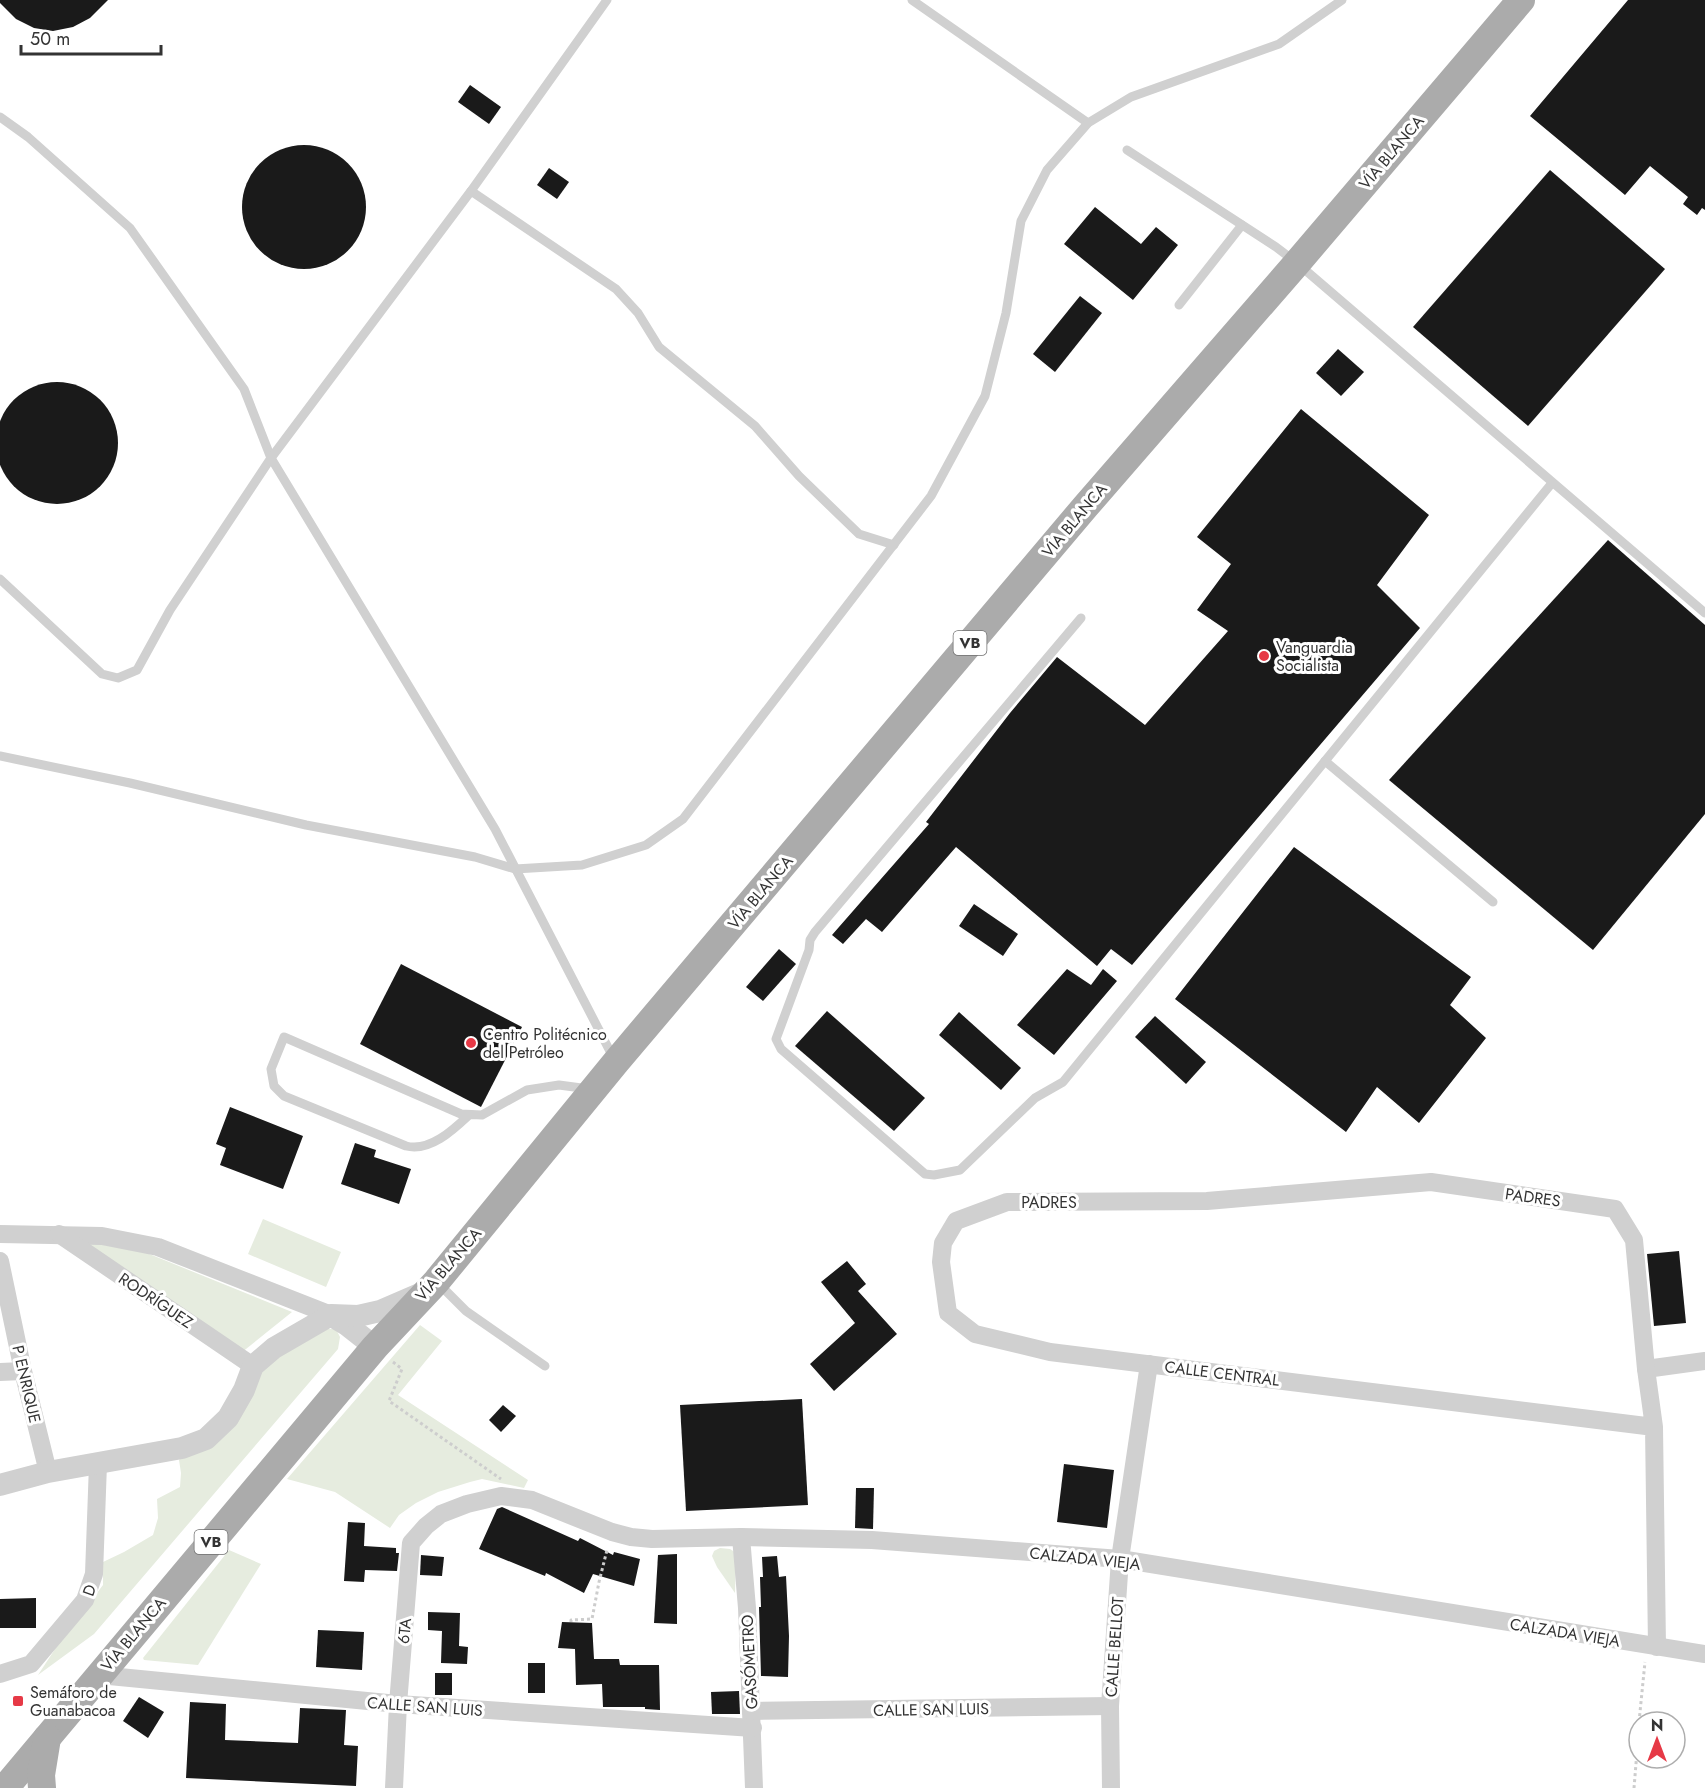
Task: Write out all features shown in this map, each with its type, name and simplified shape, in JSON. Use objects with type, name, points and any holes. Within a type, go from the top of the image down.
[{"type":"main road","name":"VÍA BLANCA","points":[[5,1788],[375,1347],[431,1287],[616,1062],[1085,507],[1521,0]]},
{"type":"main road","points":[[42,1788],[41,1775],[47,1738]]},
{"type":"street","name":"PADRES","points":[[1007,1202],[1207,1201],[1431,1182],[1615,1209],[1634,1240],[1654,1427],[1652,1647]]},
{"type":"street","name":"CALLE CENTRAL","points":[[1007,1202],[956,1221],[943,1243],[941,1262],[948,1313],[975,1334],[1050,1352],[1654,1427]]},
{"type":"street","points":[[0,1234],[102,1236],[158,1247],[330,1315],[375,1347]]},
{"type":"street","name":"RODRÍGUEZ","points":[[59,1234],[254,1366]]},
{"type":"street","name":"P ENRIQUE","points":[[0,1261],[23,1371],[48,1472]]},
{"type":"street","points":[[0,1485],[48,1472],[182,1448],[206,1439],[228,1418],[254,1366],[274,1348],[330,1315],[358,1316],[380,1311],[431,1287]]},
{"type":"street","points":[[1646,1369],[1705,1361]]},
{"type":"street","name":"CALLE BELLOT","points":[[1111,1788],[1110,1707],[1120,1559],[1149,1364]]},
{"type":"street","points":[[0,1372],[23,1371]]},
{"type":"street","name":"D","points":[[0,1674],[31,1664],[85,1600],[94,1574],[98,1464]]},
{"type":"street","name":"CALZADA VIEJA","points":[[467,1504],[501,1496],[532,1500],[612,1532],[652,1539],[741,1537],[872,1540],[1120,1559],[1705,1654]]},
{"type":"street","name":"6TA","points":[[393,1788],[411,1543],[441,1514],[467,1504]]},
{"type":"street","name":"GASÓMETRO","points":[[741,1537],[747,1608],[754,1788]]},
{"type":"street","name":"CALLE SAN LUIS","points":[[99,1675],[398,1704],[752,1720],[1110,1707]]},
{"type":"lane","points":[[0,579],[102,674],[118,678],[136,670],[170,610],[271,458],[471,191],[607,0]]},
{"type":"lane","points":[[912,0],[1089,123]]},
{"type":"lane","points":[[0,756],[130,783],[306,825],[475,857],[515,869],[582,865],[646,845],[683,819],[932,496],[985,396],[1006,312],[1021,222],[1047,170],[1089,123],[1131,97],[1279,44],[1342,0]]},
{"type":"lane","points":[[0,117],[28,137],[130,228],[244,389],[271,458],[495,829],[616,1062]]},
{"type":"lane","points":[[1127,150],[1297,263],[1705,613]]},
{"type":"lane","points":[[471,191],[616,289],[638,312],[659,347],[755,426],[799,476],[859,534],[894,545]]},
{"type":"lane","points":[[1179,304],[1242,225]]},
{"type":"lane","points":[[1081,618],[815,932],[810,940],[809,950],[776,1040],[781,1049],[925,1174],[934,1175],[960,1170],[1035,1098],[1063,1082],[1552,483]]},
{"type":"lane","points":[[1325,761],[1494,902]]},
{"type":"lane","points":[[469,1114],[453,1131],[431,1143],[415,1148],[406,1146],[284,1096],[274,1086],[271,1069],[284,1037],[461,1114],[469,1114],[482,1115],[527,1090],[559,1085],[594,1089]]},
{"type":"lane","points":[[431,1287],[545,1366]]},
{"type":"path","points":[[402,1369],[389,1401],[504,1480]]},
{"type":"path","points":[[571,1622],[571,1620],[592,1619],[612,1532]]},
{"type":"path","points":[[1641,1710],[1652,1647]]},
{"type":"path","points":[[1634,1788],[1635,1770]]},
{"type":"shaded area","points":[[263,1219],[341,1252],[326,1287],[248,1254]]},
{"type":"shaded area","points":[[79,1241],[142,1251],[292,1312],[241,1353]]},
{"type":"shaded area","points":[[420,1325],[442,1341],[398,1395],[528,1480],[524,1488],[482,1479],[438,1492],[399,1515],[390,1528],[335,1492],[287,1479]]},
{"type":"shaded area","points":[[324,1329],[336,1329],[340,1337],[338,1349],[94,1634],[38,1675],[103,1585],[103,1562],[153,1535],[158,1518],[157,1499],[180,1487],[179,1460],[254,1383],[271,1359]]},
{"type":"shaded area","points":[[720,1548],[730,1549],[736,1553],[735,1593],[712,1556],[714,1551]]},
{"type":"shaded area","points":[[229,1550],[261,1564],[198,1665],[144,1660],[143,1658]]},
{"type":"building","points":[[0,0],[108,0],[90,18],[73,27],[53,31],[34,28],[16,19],[0,3]]},
{"type":"building","points":[[1628,0],[1705,0],[1705,210],[1702,208],[1697,215],[1683,204],[1688,197],[1650,166],[1625,195],[1530,116]]},
{"type":"building","points":[[470,85],[501,107],[489,124],[458,102]]},
{"type":"building","points":[[304,145],[328,150],[348,163],[361,183],[366,207],[361,231],[348,251],[328,264],[304,269],[280,264],[260,251],[247,231],[242,207],[247,183],[260,163],[280,150]]},
{"type":"building","points":[[549,168],[569,182],[557,199],[537,185]]},
{"type":"building","points":[[1550,170],[1665,269],[1528,426],[1413,327]]},
{"type":"building","points":[[1095,207],[1141,244],[1156,227],[1178,245],[1133,300],[1064,244]]},
{"type":"building","points":[[1080,296],[1102,313],[1055,372],[1033,354]]},
{"type":"building","points":[[1338,349],[1364,372],[1341,396],[1316,373]]},
{"type":"building","points":[[57,382],[80,386],[100,400],[114,420],[118,443],[114,466],[100,486],[80,500],[57,504],[34,500],[14,486],[0,466],[-4,443],[0,420],[14,400],[34,386]]},
{"type":"building","points":[[1301,409],[1429,515],[1377,585],[1420,628],[1132,965],[1111,949],[1097,966],[956,847],[882,932],[866,919],[843,944],[832,935],[929,824],[926,822],[1010,713],[1057,657],[1145,725],[1228,631],[1197,610],[1231,564],[1197,537]]},
{"type":"building","points":[[1608,540],[1705,625],[1705,814],[1593,950],[1389,780]]},
{"type":"building","points":[[1294,847],[1471,977],[1450,1005],[1486,1038],[1419,1123],[1377,1087],[1346,1132],[1175,999]]},
{"type":"building","points":[[974,904],[1018,934],[1003,956],[959,926]]},
{"type":"building","points":[[779,949],[796,964],[763,1001],[746,987]]},
{"type":"building","points":[[401,964],[522,1027],[481,1107],[360,1044]]},
{"type":"building","points":[[1067,969],[1091,985],[1103,969],[1117,981],[1054,1055],[1017,1025]]},
{"type":"building","points":[[827,1011],[925,1098],[894,1131],[795,1046]]},
{"type":"building","points":[[959,1012],[1021,1068],[1001,1090],[939,1035]]},
{"type":"building","points":[[1155,1016],[1206,1062],[1186,1084],[1135,1037]]},
{"type":"building","points":[[230,1107],[303,1136],[283,1189],[220,1165],[226,1148],[216,1144]]},
{"type":"building","points":[[355,1143],[376,1150],[374,1157],[411,1169],[399,1204],[341,1184]]},
{"type":"building","points":[[1679,1251],[1686,1323],[1654,1326],[1647,1254]]},
{"type":"building","points":[[847,1261],[866,1284],[858,1291],[897,1334],[834,1391],[810,1364],[855,1323],[821,1282]]},
{"type":"building","points":[[802,1399],[808,1505],[686,1511],[680,1405]]},
{"type":"building","points":[[503,1405],[516,1416],[501,1432],[489,1420]]},
{"type":"building","points":[[1064,1464],[1114,1470],[1107,1528],[1057,1522]]},
{"type":"building","points":[[856,1488],[874,1488],[873,1529],[855,1528]]},
{"type":"building","points":[[502,1507],[578,1541],[580,1538],[613,1555],[614,1552],[640,1559],[634,1586],[593,1574],[584,1593],[546,1573],[545,1576],[479,1549],[497,1509]]},
{"type":"building","points":[[348,1522],[365,1523],[364,1546],[396,1548],[396,1553],[399,1553],[397,1571],[365,1570],[364,1582],[344,1581]]},
{"type":"building","points":[[677,1554],[677,1624],[654,1623],[658,1555]]},
{"type":"building","points":[[421,1555],[444,1557],[442,1576],[420,1575]]},
{"type":"building","points":[[777,1556],[779,1577],[786,1576],[789,1636],[788,1677],[761,1676],[759,1607],[761,1607],[760,1577],[763,1577],[762,1557]]},
{"type":"building","points":[[36,1598],[36,1628],[0,1628],[0,1599]]},
{"type":"building","points":[[428,1612],[460,1613],[459,1646],[468,1647],[467,1664],[441,1663],[442,1631],[428,1630]]},
{"type":"building","points":[[562,1622],[592,1623],[594,1659],[619,1659],[620,1665],[659,1665],[660,1710],[645,1709],[645,1707],[603,1707],[602,1684],[576,1685],[575,1649],[558,1648]]},
{"type":"building","points":[[318,1630],[364,1632],[362,1670],[316,1667]]},
{"type":"building","points":[[528,1663],[545,1663],[545,1693],[528,1693]]},
{"type":"building","points":[[435,1673],[452,1673],[452,1695],[435,1695]]},
{"type":"building","points":[[739,1691],[740,1714],[712,1714],[711,1692]]},
{"type":"building","points":[[139,1697],[164,1712],[148,1738],[123,1721]]},
{"type":"building","points":[[190,1702],[226,1704],[225,1740],[298,1743],[300,1708],[346,1710],[344,1745],[358,1746],[356,1786],[186,1778]]},
{"type":"place","name":"Vanguardia Socialista","points":[[1264,656]]},
{"type":"place","name":"Centro Politécnico del Petróleo","points":[[471,1043]]},
{"type":"place","name":"Semáforo de Guanabacoa","points":[[18,1701]]}]
